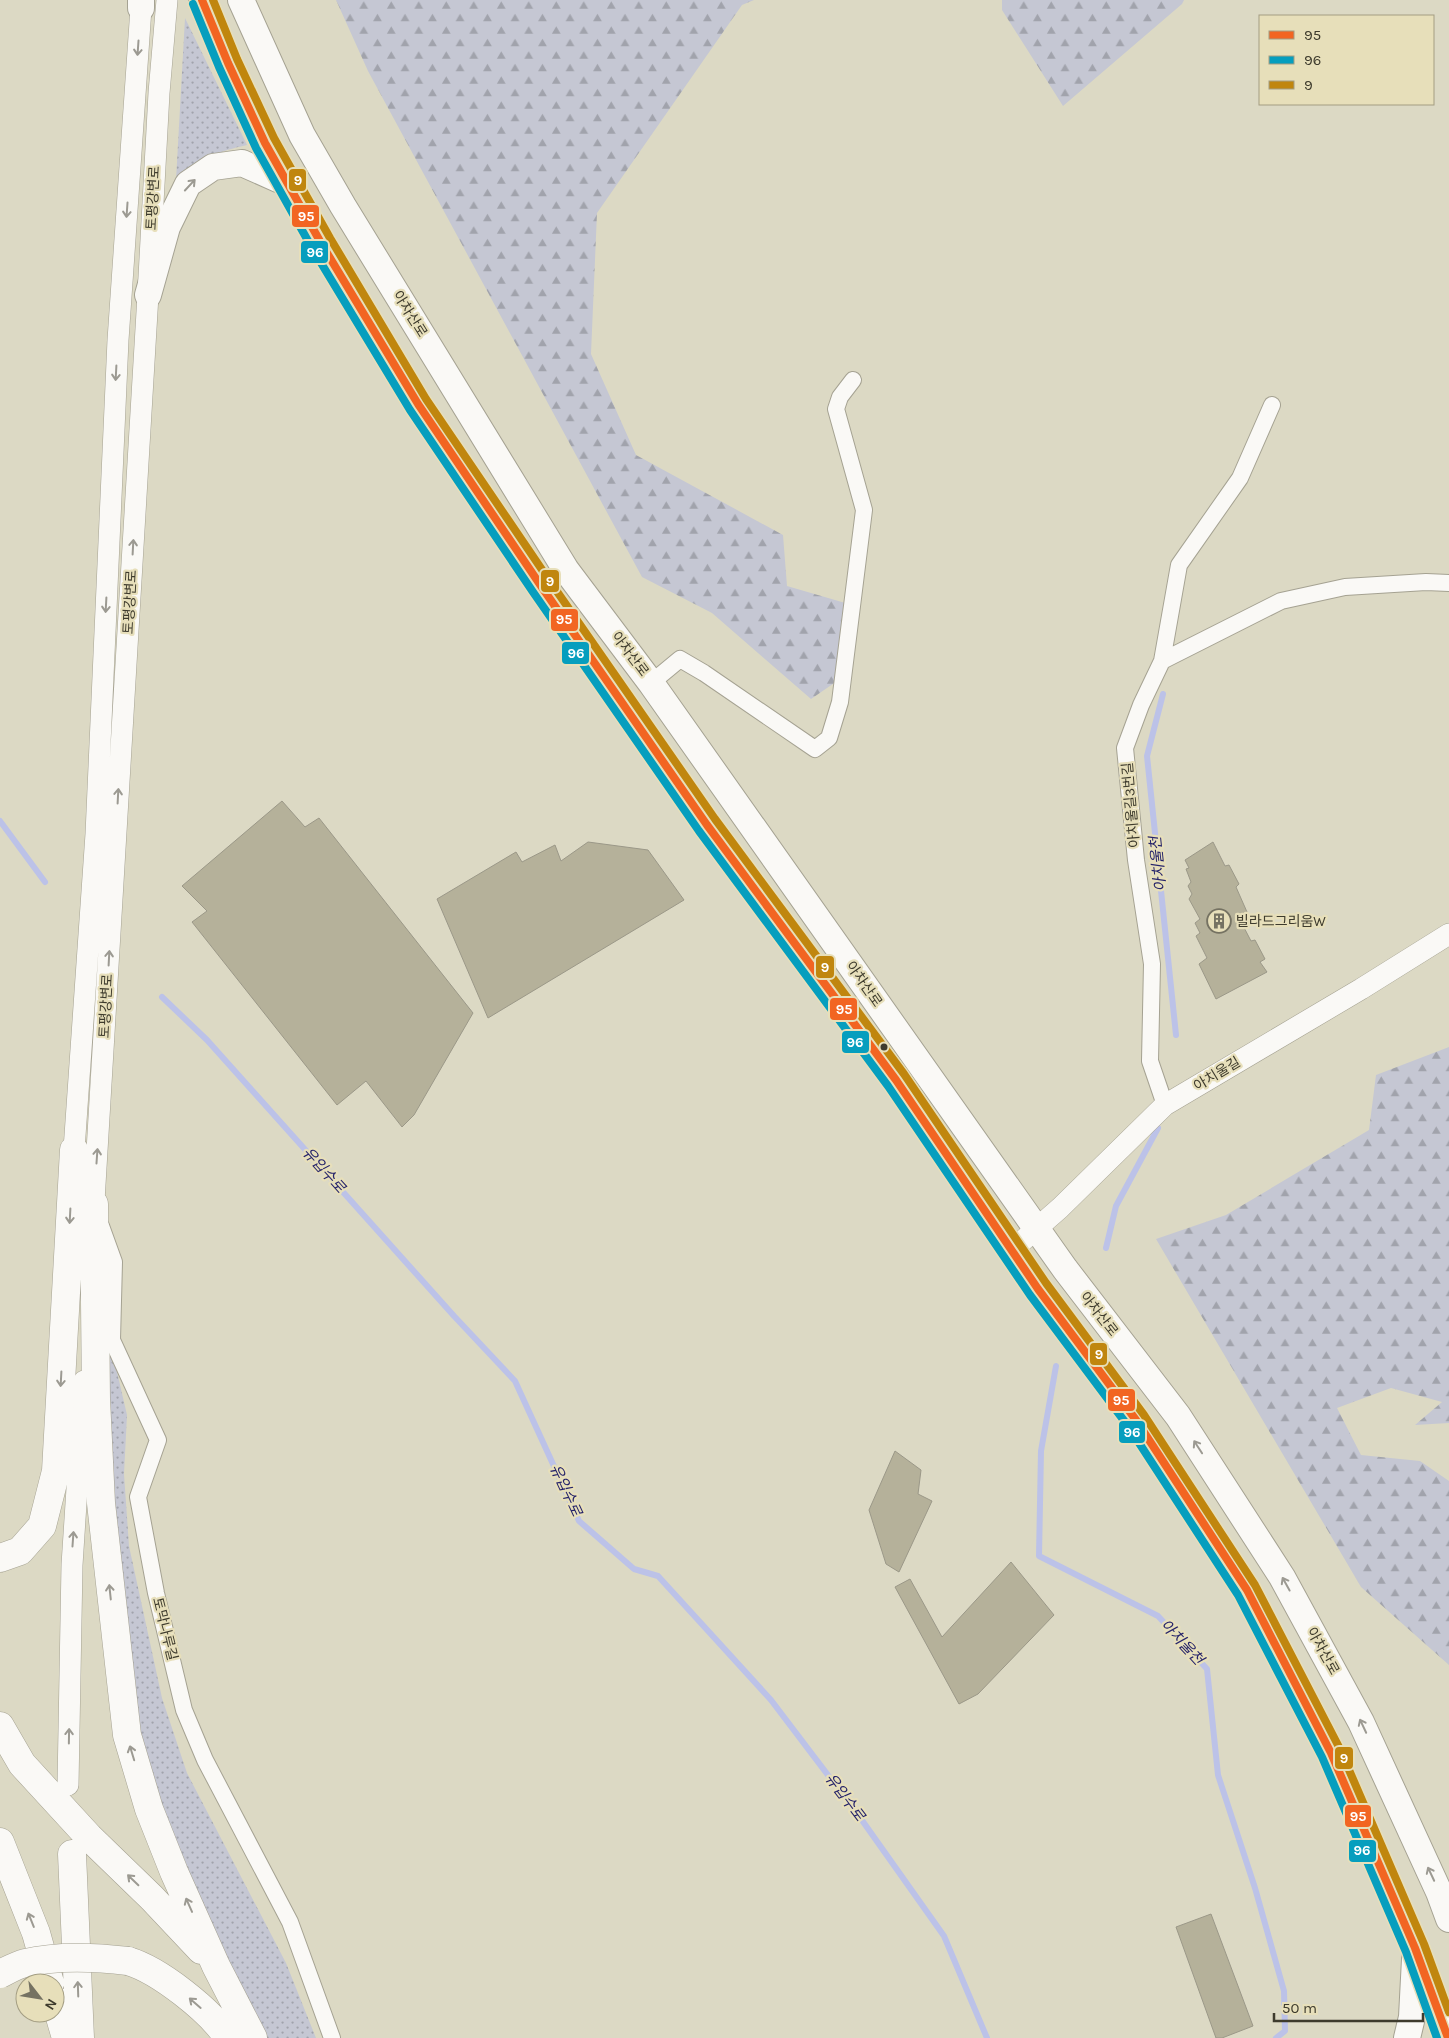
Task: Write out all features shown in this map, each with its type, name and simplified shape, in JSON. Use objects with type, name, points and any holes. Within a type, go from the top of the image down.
[{"type":"highway","points":[[0,1558],[20,1551],[42,1526],[56,1471],[74,1150]]},
{"type":"highway","points":[[94,1204],[96,1399],[100,1504],[127,1735],[149,1808],[177,1880],[216,1966],[253,2038]]},
{"type":"highway","points":[[0,1726],[22,1764],[89,1837],[152,1898],[216,1966]]},
{"type":"highway","points":[[0,1842],[36,1932],[47,1973]]},
{"type":"highway","points":[[72,1854],[80,2038]]},
{"type":"highway","points":[[0,1974],[24,1963],[59,1958],[98,1957],[139,1964],[173,1984],[222,2028],[228,2038]]},
{"type":"highway","points":[[62,2023],[66,2038]]},
{"type":"main road","points":[[202,0],[228,63],[265,143],[326,252],[418,404],[541,586],[707,825],[896,1080],[1038,1289],[1136,1420],[1247,1590],[1331,1753],[1415,1948],[1448,2038]]},
{"type":"main road","name":"아차산로","points":[[242,0],[302,135],[343,206],[566,570],[651,683],[1065,1269],[1178,1416],[1282,1577],[1361,1722],[1439,1892],[1449,1919]]},
{"type":"main road","points":[[148,295],[166,227],[188,184],[213,168],[242,163],[287,183]]},
{"type":"main road","points":[[1407,2038],[1412,2017],[1415,1948]]},
{"type":"street","name":"토평강변로","points":[[68,1785],[72,1565],[159,92],[167,0]]},
{"type":"street","name":"토평강변로","points":[[74,1150],[96,834],[118,340],[142,3]]},
{"type":"street","points":[[651,683],[680,659],[704,672],[815,749],[829,738],[840,702],[864,510],[836,409],[840,398],[853,380]]},
{"type":"street","name":"아치울길3번길","points":[[1165,1105],[1150,1061],[1152,964],[1136,860],[1125,748],[1141,705],[1162,661],[1179,565],[1240,478],[1272,406]]},
{"type":"street","points":[[1162,661],[1281,601],[1345,587],[1426,582],[1449,583]]},
{"type":"street","name":"아치울길","points":[[1012,1250],[1060,1208],[1165,1105],[1449,934]]},
{"type":"street","points":[[74,1150],[94,1204]]},
{"type":"street","name":"토막나루길","points":[[94,1204],[114,1262],[112,1340],[158,1440],[138,1497],[156,1594],[184,1710],[205,1760],[290,1922],[332,2038]]},
{"type":"green space","points":[[336,0],[754,0],[742,5],[597,213],[591,354],[636,455],[783,535],[787,586],[859,607],[843,677],[811,699],[712,613],[642,577],[368,71]]},
{"type":"green space","points":[[1002,0],[1184,0],[1182,4],[1063,106],[1002,10]]},
{"type":"green space","points":[[185,18],[247,145],[227,150],[200,161],[176,180]]},
{"type":"green space","points":[[1449,1047],[1449,1423],[1415,1425],[1442,1402],[1391,1388],[1337,1408],[1361,1455],[1420,1461],[1449,1481],[1449,1665],[1361,1587],[1156,1239],[1226,1215],[1369,1130],[1376,1075]]},
{"type":"green space","points":[[105,1341],[117,1372],[127,1415],[124,1474],[129,1546],[162,1698],[187,1773],[286,1963],[316,2038],[258,2038],[159,1822],[122,1659]]},
{"type":"building","points":[[282,801],[305,827],[319,818],[473,1013],[414,1115],[402,1127],[366,1081],[337,1105],[192,922],[207,911],[182,886]]},
{"type":"building","points":[[588,842],[648,850],[684,900],[488,1018],[437,899],[516,852],[522,862],[555,845],[561,861]]},
{"type":"building","name":"빌라드그리움W","points":[[1213,842],[1225,866],[1229,865],[1239,884],[1236,887],[1247,912],[1238,916],[1251,941],[1255,940],[1265,959],[1260,962],[1267,972],[1216,999],[1199,964],[1207,958],[1196,936],[1200,933],[1195,923],[1200,919],[1189,899],[1192,894],[1188,886],[1191,882],[1186,869],[1189,868],[1185,860]]},
{"type":"building","points":[[895,1451],[921,1470],[918,1494],[932,1501],[899,1572],[886,1564],[869,1510]]},
{"type":"building","points":[[1011,1562],[1054,1615],[978,1694],[959,1704],[895,1587],[910,1579],[942,1637]]},
{"type":"building","points":[[1211,1914],[1253,2026],[1222,2038],[1216,2038],[1176,1927]]},
{"type":"waterway","name":"아치울천","points":[[1163,694],[1147,756],[1176,1035]]},
{"type":"waterway","name":"유입수로","points":[[0,821],[45,882]]},
{"type":"waterway","name":"유입수로","points":[[162,997],[207,1040],[454,1316],[515,1381],[579,1521],[634,1569],[658,1576],[771,1700],[859,1816],[944,1936],[987,2038]]},
{"type":"waterway","name":"아치울천","points":[[1106,1248],[1116,1206],[1158,1128]]},
{"type":"waterway","name":"아치울천","points":[[1056,1366],[1041,1451],[1039,1556],[1158,1616],[1207,1669],[1218,1775],[1255,1888],[1284,1991],[1285,2031],[1276,2038]]},
{"type":"transit line","name":"95","points":[[202,0],[228,63],[265,143],[321,243],[418,404],[541,586],[707,825],[896,1080],[1038,1289],[1136,1420],[1247,1590],[1331,1753],[1415,1948],[1448,2038]]},
{"type":"transit line","name":"9","points":[[213,0],[237,59],[274,138],[330,238],[426,399],[715,819],[904,1074],[1046,1283],[1144,1415],[1255,1585],[1340,1749],[1424,1944],[1449,2012]]},
{"type":"transit line","name":"96","points":[[193,4],[256,148],[312,248],[410,410],[533,592],[699,831],[888,1086],[1030,1295],[1128,1426],[1238,1595],[1322,1757],[1406,1952],[1437,2038]]},
{"type":"place","name":"빌라드그리움W","points":[[1219,921]]}]
